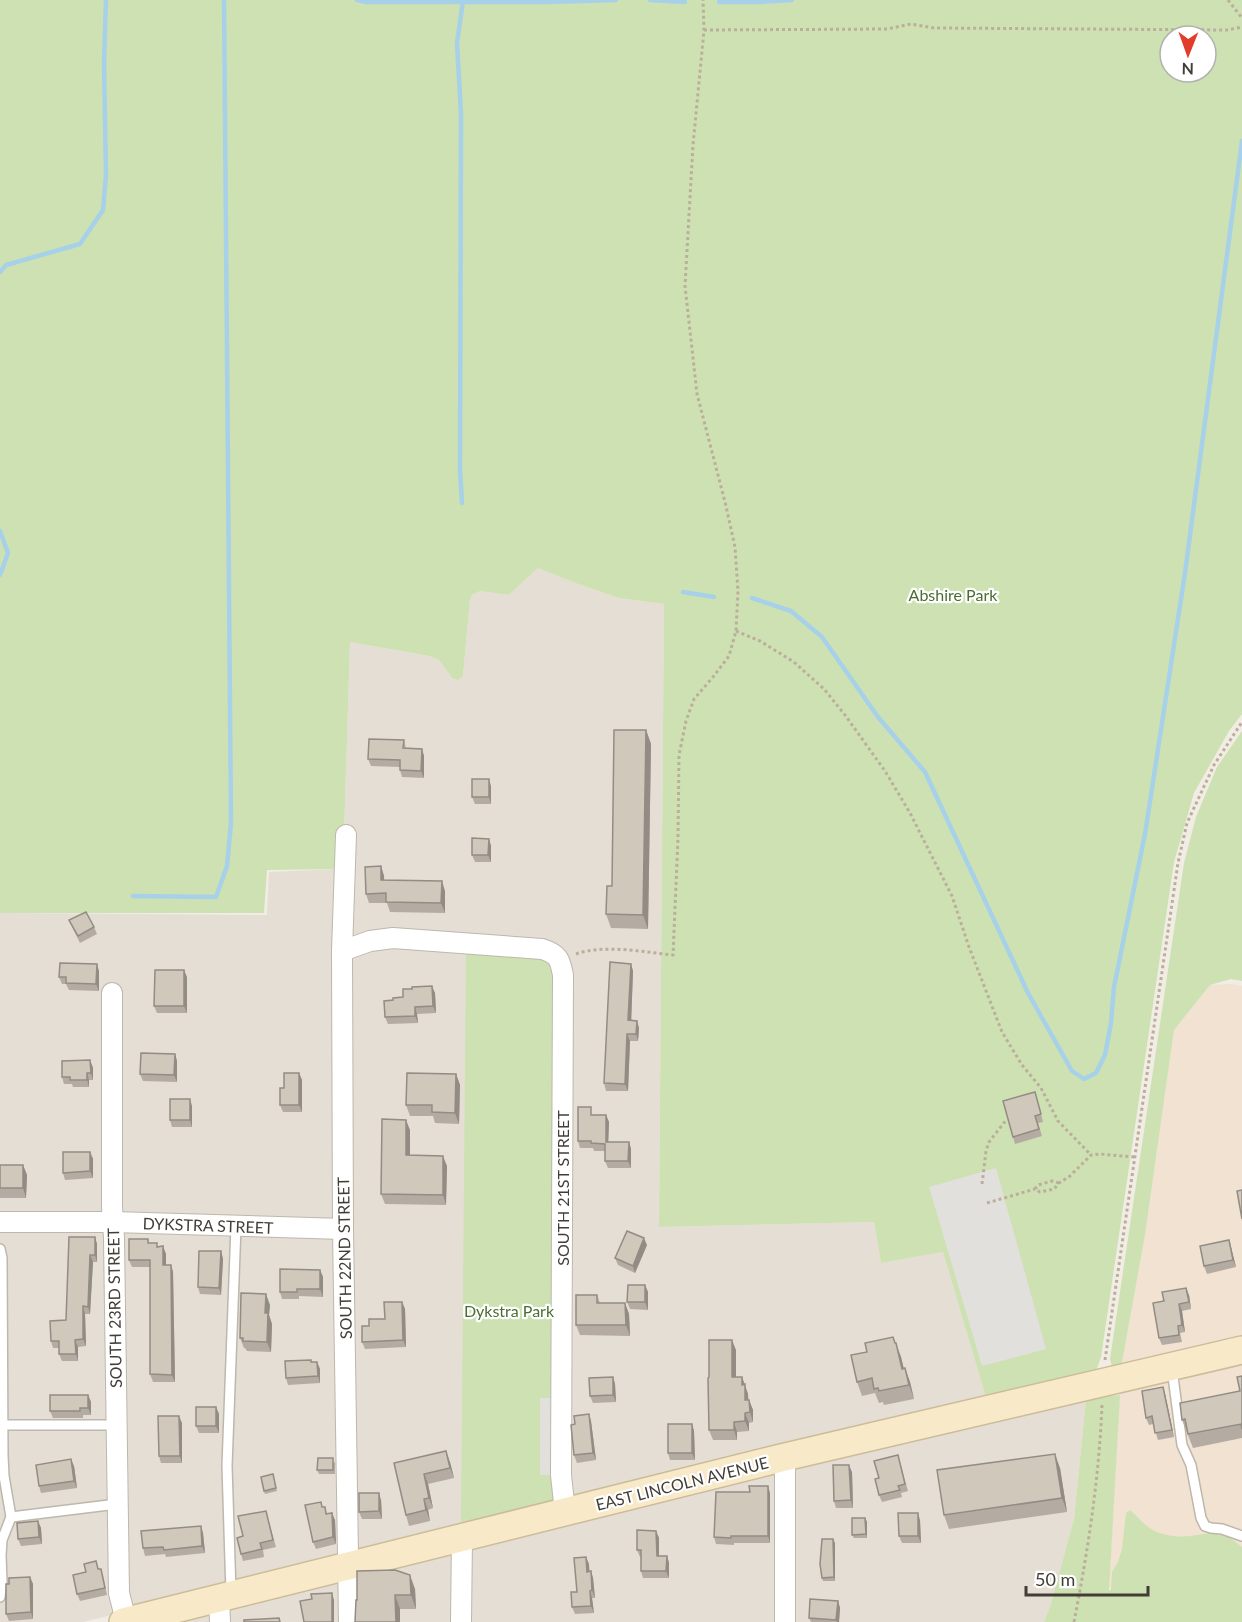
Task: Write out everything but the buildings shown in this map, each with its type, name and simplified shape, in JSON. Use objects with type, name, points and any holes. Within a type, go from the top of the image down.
[{"type":"main road","name":"EAST LINCOLN AVENUE","points":[[125,1622],[223,1605],[348,1566],[462,1537],[784,1457],[1242,1350]]},
{"type":"street","name":"SOUTH 22ND STREET","points":[[346,835],[342,951],[349,1622]]},
{"type":"street","points":[[342,951],[370,941],[393,938],[542,949],[552,952],[561,963]]},
{"type":"street","name":"SOUTH 21ST STREET","points":[[561,963],[563,975],[561,1475],[565,1512]]},
{"type":"street","name":"SOUTH 23RD STREET","points":[[112,993],[112,1207],[117,1504],[119,1593],[125,1622]]},
{"type":"street","name":"DYKSTRA STREET","points":[[0,1221],[344,1229]]},
{"type":"street","points":[[784,1457],[785,1622]]},
{"type":"street","points":[[461,1622],[462,1537]]},
{"type":"lane","points":[[223,1605],[236,1226]]},
{"type":"lane","points":[[0,1249],[2,1258],[4,1476],[11,1517],[2,1540],[0,1597]]},
{"type":"lane","points":[[1172,1366],[1182,1445],[1191,1465],[1201,1518],[1205,1526],[1242,1536]]},
{"type":"lane","points":[[2,1425],[116,1425]]},
{"type":"lane","points":[[11,1517],[117,1504]]},
{"type":"path","points":[[561,963],[579,953],[598,950],[673,955],[679,755],[686,721],[694,699],[729,656],[736,631],[738,591],[735,547],[697,394],[685,286],[693,145],[704,30],[703,0]]},
{"type":"path","points":[[1228,0],[1242,18]]},
{"type":"path","points":[[704,30],[887,29],[911,24],[934,28],[1227,30],[1242,27]]},
{"type":"path","points":[[736,631],[760,641],[794,662],[824,689],[885,771],[910,813],[952,896],[1002,1032],[1022,1065],[1041,1088],[1058,1121],[1091,1155]]},
{"type":"path","points":[[1074,1622],[1088,1552],[1095,1496],[1103,1383],[1178,863],[1188,823],[1214,765],[1242,722]]},
{"type":"path","points":[[982,1184],[989,1142],[1007,1119]]},
{"type":"path","points":[[1035,1189],[1040,1192],[1054,1189],[1091,1155],[1135,1157]]},
{"type":"path","points":[[987,1203],[1035,1189],[1038,1185],[1052,1181],[1059,1183]]},
{"type":"shaded area","points":[[538,568],[619,598],[664,604],[659,1227],[874,1222],[881,1263],[943,1252],[987,1401],[83,1622],[0,1622],[0,913],[267,915],[269,872],[340,869],[344,835],[350,642],[428,656],[439,660],[453,679],[459,680],[463,676],[470,599],[474,593],[480,591],[509,595]]},
{"type":"shaded area","points":[[1210,985],[1242,986],[1242,1562],[1109,1588],[1121,1368],[1145,1235],[1174,1030]]},
{"type":"shaded area","points":[[996,1168],[1046,1349],[982,1366],[929,1187]]},
{"type":"shaded area","points":[[540,1398],[555,1398],[555,1475],[540,1475]]},
{"type":"shaded area","points":[[1086,1399],[1074,1519],[1044,1622],[153,1622],[576,1520]]},
{"type":"green space","name":"Abshire Park","points":[[0,0],[1242,0],[1242,714],[1229,731],[1194,793],[1174,862],[1101,1357],[1096,1371],[987,1401],[943,1252],[881,1263],[874,1222],[659,1227],[664,604],[619,598],[538,568],[509,595],[480,591],[473,594],[470,599],[463,676],[459,680],[453,679],[439,660],[429,656],[350,642],[341,869],[267,870],[264,913],[0,913]]},
{"type":"green space","points":[[1242,731],[1242,981],[1231,979],[1210,985],[1174,1030],[1145,1235],[1121,1368],[1113,1370],[1110,1359],[1184,863],[1196,817],[1217,767]]},
{"type":"green space","name":"Dykstra Park","points":[[466,947],[521,951],[555,964],[554,1502],[461,1527]]},
{"type":"green space","points":[[1120,1395],[1109,1591],[1112,1572],[1122,1549],[1126,1513],[1130,1510],[1145,1525],[1159,1533],[1186,1536],[1221,1531],[1242,1547],[1242,1622],[1044,1622],[1074,1519],[1086,1399]]},
{"type":"waterway","points":[[0,272],[6,265],[80,244],[103,210],[106,175],[104,63],[106,0]]},
{"type":"waterway","points":[[133,896],[216,897],[227,866],[231,823],[224,0]]},
{"type":"waterway","points":[[357,0],[366,2],[616,0]]},
{"type":"waterway","points":[[650,0],[685,2]]},
{"type":"waterway","points":[[719,2],[792,0]]},
{"type":"waterway","points":[[462,503],[460,470],[461,114],[457,43],[463,1]]},
{"type":"waterway","points":[[752,598],[791,611],[822,637],[878,717],[925,772],[1028,993],[1072,1071],[1084,1079],[1096,1073],[1105,1055],[1114,987],[1145,834],[1185,573],[1242,141]]},
{"type":"waterway","points":[[0,531],[8,553],[0,575]]},
{"type":"waterway","points":[[683,592],[714,597]]}]
